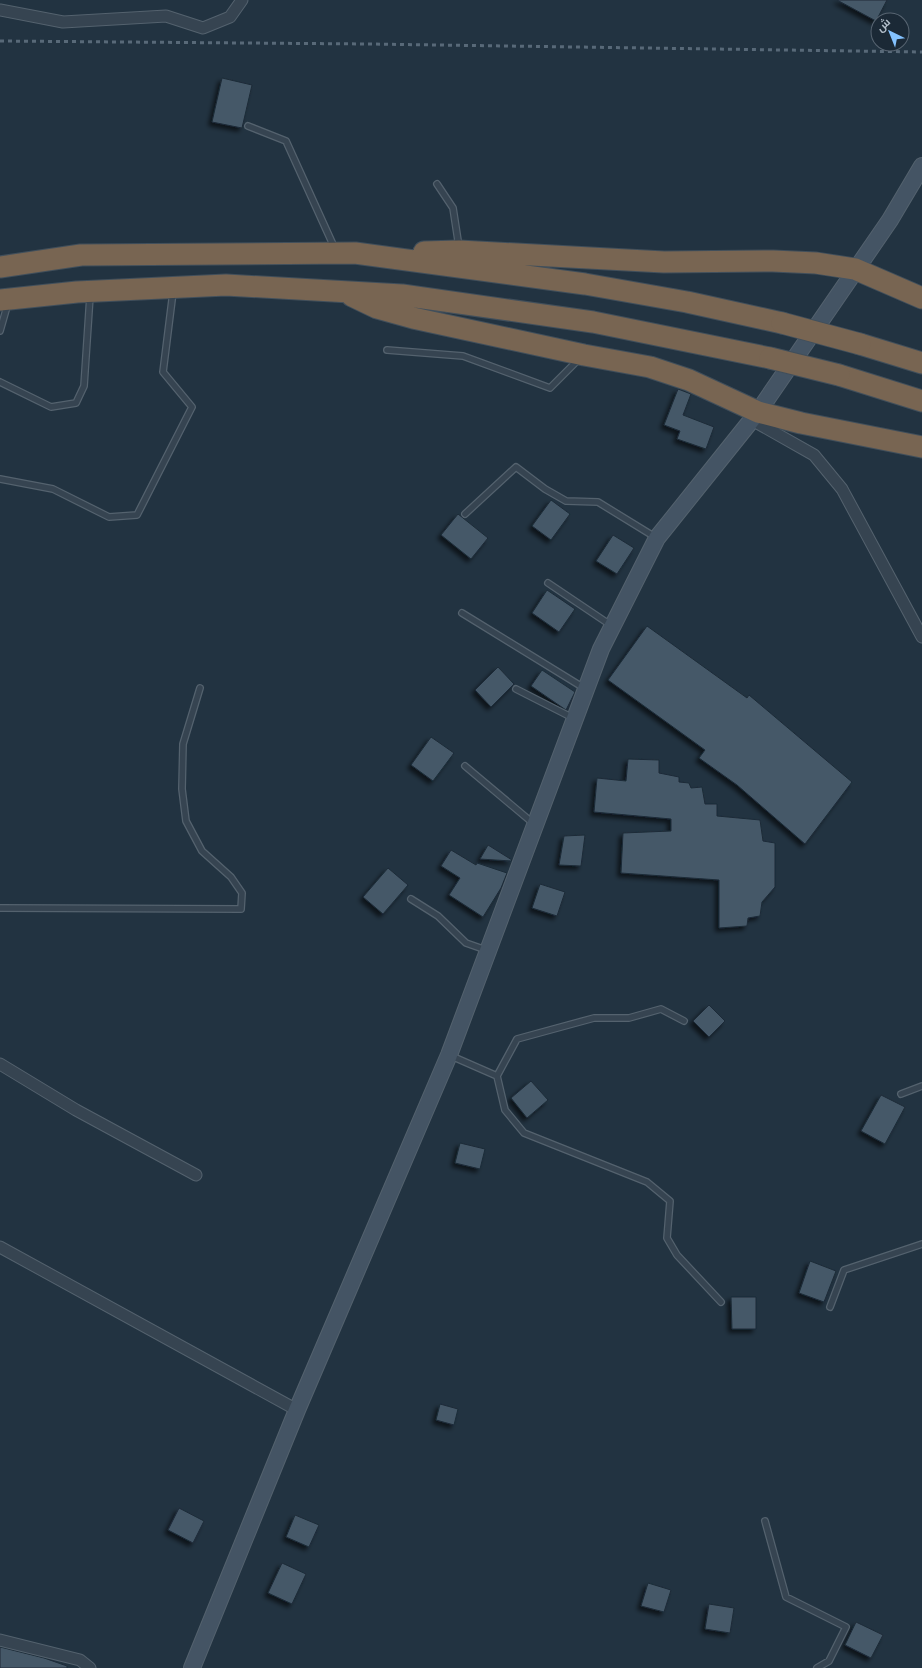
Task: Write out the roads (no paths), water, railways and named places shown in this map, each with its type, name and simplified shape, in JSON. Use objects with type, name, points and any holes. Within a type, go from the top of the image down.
[{"type":"highway","points":[[0,267],[81,256],[459,251],[664,262],[816,262],[855,269],[922,298]]},
{"type":"highway","points":[[346,253],[585,284],[687,302],[782,323],[860,344],[922,363]]},
{"type":"highway","points":[[4,299],[91,291],[226,285],[402,295],[593,322],[770,358],[839,375],[922,402]]},
{"type":"highway","points":[[344,292],[360,301],[395,314],[584,355],[630,362],[670,372],[755,416],[801,423],[922,447]]},
{"type":"street","points":[[0,10],[63,22],[166,16],[203,28],[230,17],[242,0]]},
{"type":"street","points":[[192,1668],[297,1410],[449,1055],[602,649],[657,538],[755,416],[890,220],[922,166]]},
{"type":"street","points":[[755,416],[814,455],[842,489],[922,637]]},
{"type":"street","points":[[0,1064],[76,1110],[196,1175]]},
{"type":"street","points":[[0,1247],[297,1410]]},
{"type":"street","points":[[0,1640],[80,1660],[90,1668]]},
{"type":"lane","points":[[248,126],[286,141],[346,253]]},
{"type":"lane","points":[[437,184],[453,208],[459,251]]},
{"type":"lane","points":[[0,479],[53,489],[108,517],[137,515],[192,407],[163,372],[174,288]]},
{"type":"lane","points":[[0,382],[51,407],[76,403],[84,386],[91,291]]},
{"type":"lane","points":[[0,331],[4,299]]},
{"type":"lane","points":[[387,350],[463,356],[550,388],[584,355]]},
{"type":"lane","points":[[465,514],[516,467],[545,489],[566,501],[598,502],[657,538]]},
{"type":"lane","points":[[548,583],[613,627]]},
{"type":"lane","points":[[462,613],[586,690]]},
{"type":"lane","points":[[0,908],[241,909],[242,893],[231,878],[202,851],[186,821],[182,789],[183,744],[200,688]]},
{"type":"lane","points":[[516,689],[575,719]]},
{"type":"lane","points":[[465,766],[536,825]]},
{"type":"lane","points":[[412,899],[438,916],[466,943],[488,951]]},
{"type":"lane","points":[[684,1021],[660,1009],[629,1018],[594,1018],[518,1039],[497,1076],[505,1110],[524,1133],[647,1182],[670,1201],[667,1238],[678,1255],[721,1302]]},
{"type":"lane","points":[[449,1055],[497,1076]]},
{"type":"lane","points":[[901,1094],[922,1086]]},
{"type":"lane","points":[[830,1307],[844,1270],[922,1244]]},
{"type":"lane","points":[[765,1521],[786,1597],[846,1627],[829,1660],[818,1668]]},
{"type":"railway","points":[[0,41],[368,44],[922,52]]}]
